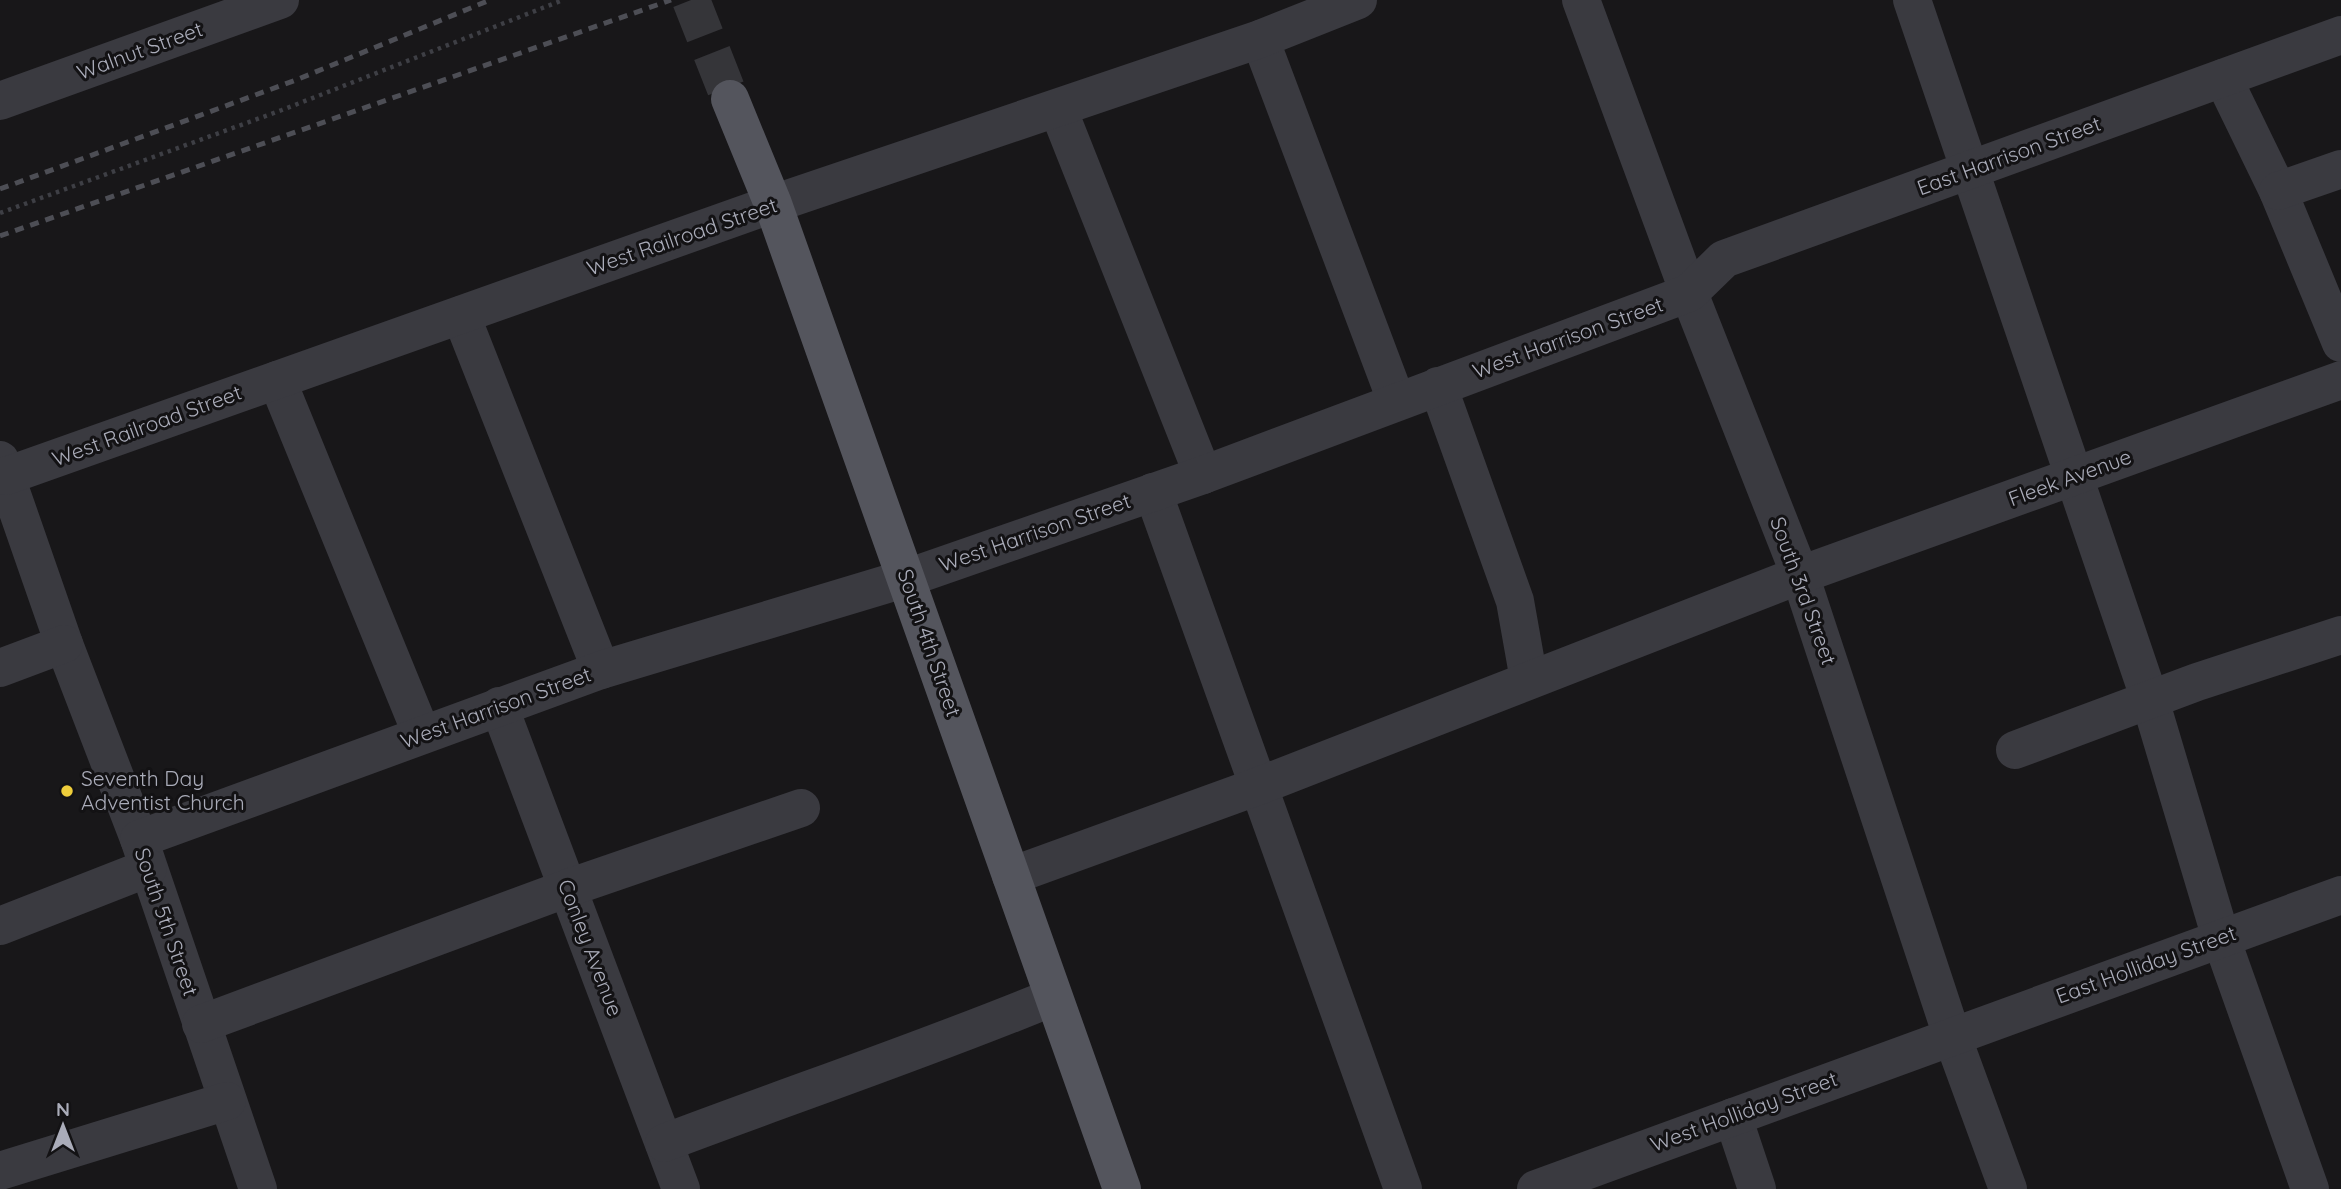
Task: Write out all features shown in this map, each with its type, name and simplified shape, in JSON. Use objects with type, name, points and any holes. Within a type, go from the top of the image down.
[{"type":"main road","name":"South 4th Street","points":[[730,99],[773,205],[1122,1189]]},
{"type":"street","name":"Walnut Street","points":[[0,101],[280,0]]},
{"type":"street","name":"West Railroad Street","points":[[3,468],[277,380],[773,205],[1260,38],[1357,0]]},
{"type":"street","name":"South 3rd Street","points":[[1581,0],[1689,293],[1800,575],[1952,1036],[2008,1189]]},
{"type":"street","points":[[1912,0],[2150,699],[2221,937],[2310,1189]]},
{"type":"street","name":"East Harrison Street","points":[[1689,293],[1724,259],[2341,35]]},
{"type":"street","points":[[1260,38],[1396,400]]},
{"type":"street","points":[[2223,78],[2278,191],[2341,343]]},
{"type":"street","points":[[1058,109],[1203,475]]},
{"type":"street","points":[[2278,191],[2341,169]]},
{"type":"street","name":"West Harrison Street","points":[[0,926],[143,854],[422,735],[499,706],[601,670],[907,578],[1203,475],[1396,400],[1689,293]]},
{"type":"street","points":[[461,315],[601,670]]},
{"type":"street","points":[[277,380],[422,735]]},
{"type":"street","name":"Fleek Avenue","points":[[1010,876],[1256,787],[1800,575],[2341,380]]},
{"type":"street","points":[[1438,386],[1515,601],[1529,680]]},
{"type":"street","name":"South 5th Street","points":[[3,468],[64,644],[143,854],[258,1189]]},
{"type":"street","points":[[1153,492],[1256,787],[1403,1189]]},
{"type":"street","points":[[2015,750],[2150,699],[2341,635]]},
{"type":"street","points":[[0,668],[64,644]]},
{"type":"street","name":"Conley Avenue","points":[[499,706],[681,1189]]},
{"type":"street","points":[[201,1024],[568,888],[801,808]]},
{"type":"street","name":"East Holliday Street","points":[[1952,1036],[2341,895]]},
{"type":"street","points":[[664,1143],[813,1086],[966,1033],[1054,997]]},
{"type":"street","name":"West Holliday Street","points":[[1536,1189],[1952,1036]]},
{"type":"street","points":[[0,1171],[227,1101]]},
{"type":"street","points":[[1733,1117],[1757,1189]]},
{"type":"path","points":[[0,213],[295,105],[563,0]]},
{"type":"tunnel","points":[[691,0],[730,99]]},
{"type":"railway","points":[[0,189],[296,80],[490,0]]},
{"type":"railway","points":[[0,236],[671,0]]},
{"type":"place","name":"Seventh Day Adventist Church","points":[[67,791]]}]
